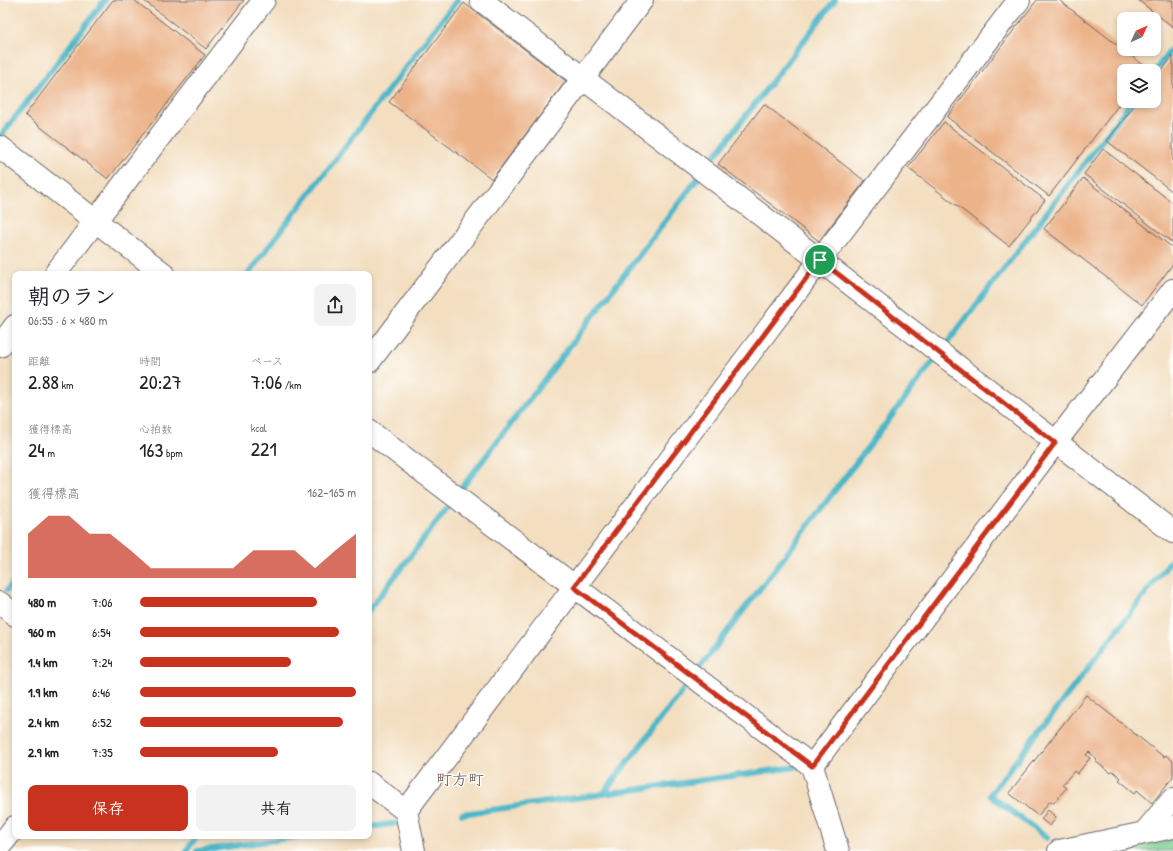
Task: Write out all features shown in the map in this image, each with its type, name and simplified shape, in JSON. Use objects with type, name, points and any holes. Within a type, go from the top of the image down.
[{"type":"street","points":[[57,271],[264,0]]},
{"type":"street","points":[[481,0],[820,260],[1055,443],[1173,532]]},
{"type":"street","points":[[372,358],[582,77],[642,0]]},
{"type":"street","points":[[406,811],[820,260],[1019,0]]},
{"type":"street","points":[[0,147],[160,271]]},
{"type":"street","points":[[812,766],[1055,443],[1173,290]]},
{"type":"street","points":[[0,346],[12,330]]},
{"type":"street","points":[[372,433],[812,766],[838,851]]},
{"type":"street","points":[[0,603],[12,613]]},
{"type":"street","points":[[372,785],[406,811],[414,851]]},
{"type":"street","points":[[1144,833],[1173,798]]},
{"type":"street","points":[[1059,851],[1173,827]]},
{"type":"street","points":[[2,851],[0,846],[12,831]]},
{"type":"green space","points":[[1173,839],[1173,851],[1116,851]]},
{"type":"building","points":[[113,0],[134,0],[205,55],[108,179],[25,115]]},
{"type":"building","points":[[143,0],[244,0],[206,49]]},
{"type":"building","points":[[1037,0],[1059,0],[1117,45],[1117,56],[1131,56],[1142,64],[1117,64],[1117,107],[1049,196],[947,117]]},
{"type":"building","points":[[1138,0],[1173,0],[1173,27],[1161,18],[1161,12],[1154,12]]},
{"type":"building","points":[[464,3],[566,81],[492,179],[389,102]]},
{"type":"building","points":[[1173,56],[1173,192],[1107,141],[1133,108],[1161,108],[1161,71]]},
{"type":"building","points":[[764,104],[865,181],[819,241],[718,164]]},
{"type":"building","points":[[944,122],[1045,200],[1009,246],[908,168]]},
{"type":"building","points":[[1103,149],[1173,203],[1173,243],[1084,174]]},
{"type":"building","points":[[1083,178],[1173,248],[1173,264],[1142,305],[1044,229]]},
{"type":"building","points":[[1086,695],[1164,757],[1166,755],[1173,761],[1173,777],[1152,803],[1137,790],[1135,793],[1119,780],[1121,778],[1113,771],[1111,773],[1095,761],[1097,759],[1089,752],[1086,755],[1090,758],[1077,774],[1074,771],[1062,785],[1066,788],[1054,803],[1050,801],[1038,816],[1009,793]]},
{"type":"building","points":[[1048,810],[1056,817],[1050,826],[1041,819]]},
{"type":"waterway","points":[[0,137],[105,0]]},
{"type":"waterway","points":[[250,271],[457,0]]},
{"type":"waterway","points":[[710,162],[835,0]]},
{"type":"waterway","points":[[1160,64],[1173,47]]},
{"type":"waterway","points":[[945,346],[1127,108]]},
{"type":"waterway","points":[[461,489],[698,178]]},
{"type":"waterway","points":[[698,670],[935,359]]},
{"type":"waterway","points":[[372,606],[451,503]]},
{"type":"waterway","points":[[1047,838],[990,795],[1173,558]]},
{"type":"waterway","points":[[7,590],[12,584]]},
{"type":"waterway","points":[[603,794],[687,685]]},
{"type":"waterway","points":[[462,814],[796,767]]},
{"type":"waterway","points":[[372,827],[398,823]]},
{"type":"waterway","points":[[186,851],[195,839]]},
{"type":"waterway","points":[[197,851],[284,839]]},
{"type":"district","name":"町方町","points":[[460,779]]},
{"type":"route","points":[[820,260],[1055,443],[812,766],[574,587],[820,260]]}]
